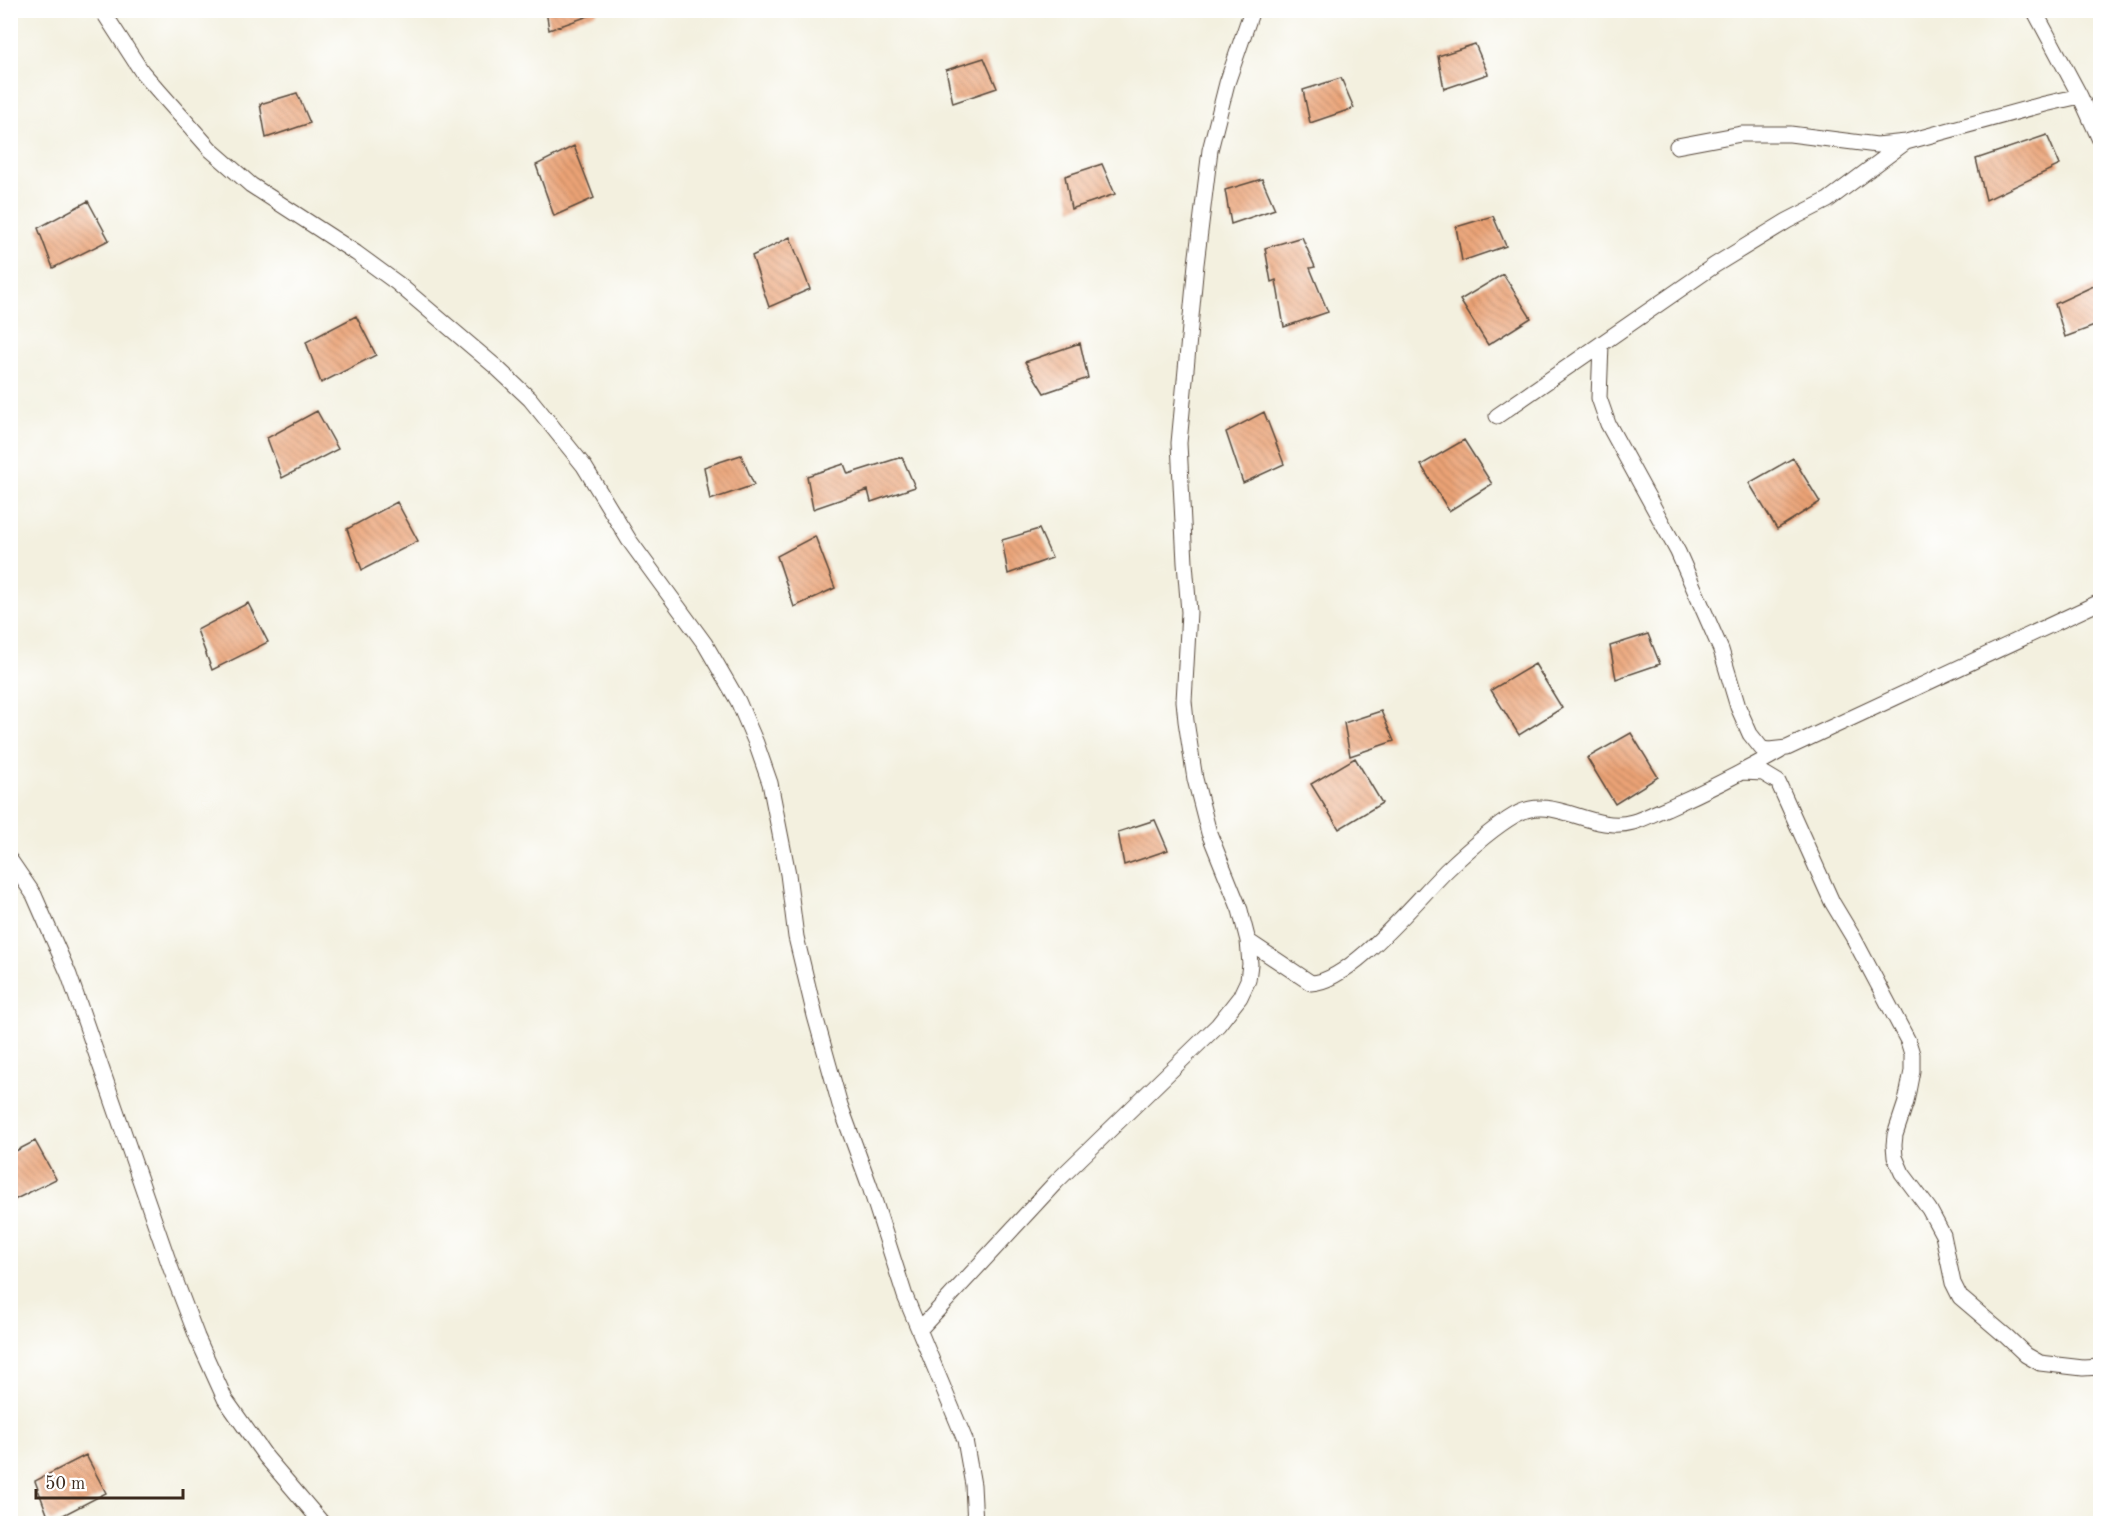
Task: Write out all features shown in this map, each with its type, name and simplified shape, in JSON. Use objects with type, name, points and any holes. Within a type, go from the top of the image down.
[{"type":"street","points":[[102,10],[142,72],[211,150],[251,185],[303,221],[356,253],[397,283],[530,399],[584,466],[629,540],[705,644],[738,701],[770,783],[788,874],[796,937],[814,1016],[840,1105],[870,1187],[905,1296],[965,1440],[973,1485],[975,1524]]},
{"type":"street","points":[[920,1329],[1049,1189],[1218,1025],[1240,997],[1248,980],[1250,964],[1248,941],[1240,910],[1209,833],[1195,779],[1186,721],[1184,701],[1189,612],[1179,443],[1196,264],[1210,150],[1227,83],[1252,10]]},
{"type":"street","points":[[2034,10],[2080,96],[2100,140]]},
{"type":"street","points":[[1677,146],[1741,134],[1790,134],[1877,145],[1906,142],[2080,96]]},
{"type":"street","points":[[1497,416],[1714,265],[1787,221],[1828,200],[1906,142]]},
{"type":"street","points":[[1601,344],[1599,398],[1608,424],[1678,552],[1721,650],[1738,707],[1750,734],[1761,749],[1787,748]]},
{"type":"street","points":[[1248,941],[1311,983],[1321,983],[1356,962],[1448,869],[1488,834],[1515,815],[1528,809],[1558,809],[1596,823],[1632,822],[1712,789],[1787,748],[2100,602]]},
{"type":"street","points":[[1743,772],[1763,773],[1778,782],[1832,903],[1908,1041],[1912,1054],[1912,1071],[1906,1102],[1895,1135],[1895,1157],[1902,1173],[1929,1209],[1943,1234],[1953,1283],[1960,1298],[2007,1336],[2026,1355],[2040,1364],[2083,1368],[2100,1367]]},
{"type":"street","points":[[10,860],[34,895],[69,975],[171,1269],[225,1399],[266,1457],[322,1524]]},
{"type":"building","points":[[546,10],[597,10],[597,13],[549,30]]},
{"type":"building","points":[[1475,44],[1488,74],[1444,89],[1438,56]]},
{"type":"building","points":[[984,58],[997,88],[953,103],[946,70]]},
{"type":"building","points":[[1341,78],[1354,108],[1310,123],[1303,90]]},
{"type":"building","points":[[297,93],[310,123],[266,138],[260,104]]},
{"type":"building","points":[[2047,135],[2060,165],[1986,200],[1976,159]]},
{"type":"building","points":[[574,146],[594,198],[554,216],[536,165]]},
{"type":"building","points":[[1102,164],[1115,194],[1071,209],[1065,176]]},
{"type":"building","points":[[1262,179],[1275,209],[1231,224],[1225,190]]},
{"type":"building","points":[[88,201],[109,240],[53,268],[38,228]]},
{"type":"building","points":[[1493,216],[1506,246],[1462,261],[1456,227]]},
{"type":"building","points":[[790,237],[810,289],[769,307],[752,256]]},
{"type":"building","points":[[1302,237],[1315,267],[1310,268],[1328,312],[1284,327],[1276,280],[1271,282],[1265,248]]},
{"type":"building","points":[[1503,274],[1531,318],[1488,345],[1460,300]]},
{"type":"building","points":[[2100,283],[2100,324],[2065,337],[2055,304]]},
{"type":"building","points":[[356,316],[376,355],[321,383],[306,342]]},
{"type":"building","points":[[1080,343],[1088,378],[1044,393],[1025,362]]},
{"type":"building","points":[[317,411],[338,449],[282,478],[267,438]]},
{"type":"building","points":[[1264,412],[1284,464],[1243,483],[1226,432]]},
{"type":"building","points":[[1464,440],[1492,484],[1449,511],[1421,465]]},
{"type":"building","points":[[741,455],[754,485],[710,500],[704,467]]},
{"type":"building","points":[[902,457],[915,487],[871,502],[868,490],[813,509],[807,476],[844,464],[848,474]]},
{"type":"building","points":[[1793,458],[1820,502],[1777,529],[1749,483]]},
{"type":"building","points":[[397,502],[418,541],[362,570],[347,529]]},
{"type":"building","points":[[1039,529],[1052,558],[1008,574],[1002,540]]},
{"type":"building","points":[[815,536],[835,588],[794,607],[777,556]]},
{"type":"building","points":[[248,603],[268,642],[212,670],[197,630]]},
{"type":"building","points":[[1648,634],[1660,664],[1616,679],[1610,646]]},
{"type":"building","points":[[1535,664],[1562,708],[1519,735],[1491,690]]},
{"type":"building","points":[[1381,711],[1394,741],[1350,756],[1344,723]]},
{"type":"building","points":[[1631,733],[1658,777],[1615,804],[1587,758]]},
{"type":"building","points":[[1355,758],[1382,803],[1339,829],[1311,784]]},
{"type":"building","points":[[1155,820],[1168,850],[1124,865],[1118,832]]},
{"type":"building","points":[[35,1141],[56,1179],[10,1202],[10,1154]]},
{"type":"building","points":[[86,1455],[106,1493],[50,1522],[35,1481]]}]
